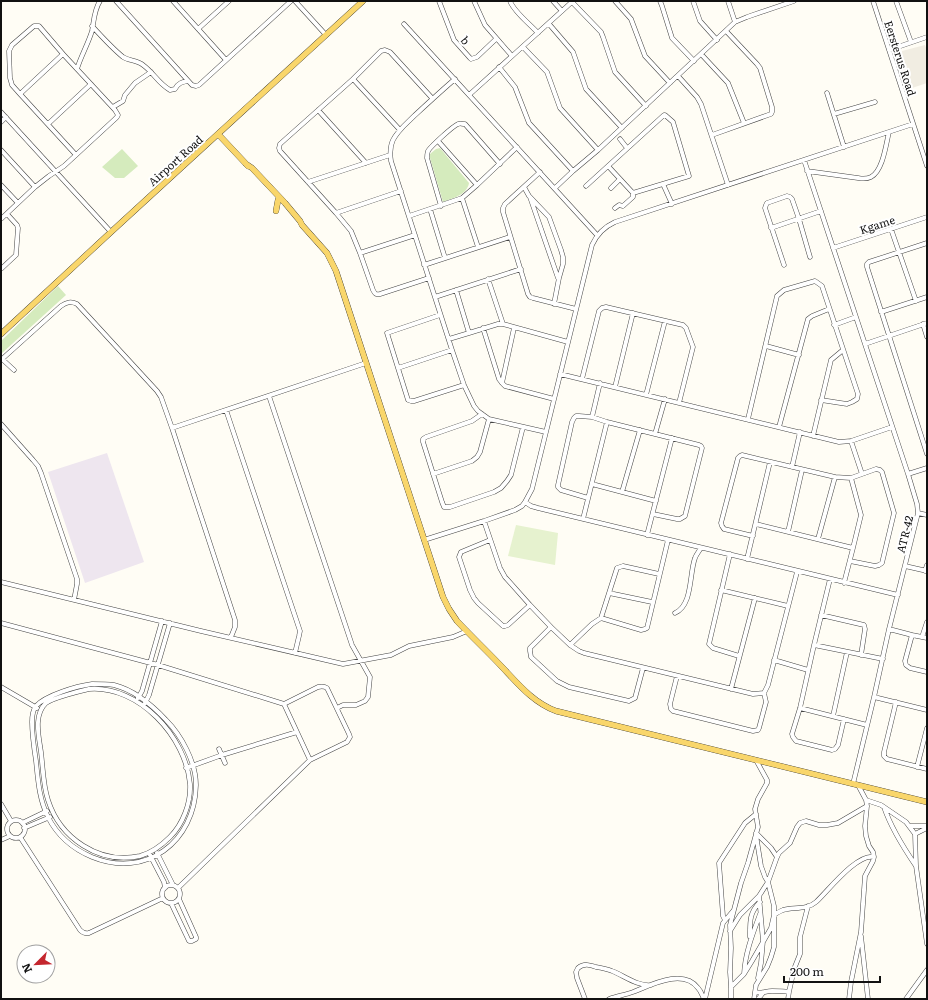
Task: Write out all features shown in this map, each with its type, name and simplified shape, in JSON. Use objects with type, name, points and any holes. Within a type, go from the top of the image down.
[{"type":"main road","name":"Airport Road","points":[[1,334],[363,1]]},
{"type":"main road","points":[[218,134],[302,225],[327,253],[332,261],[443,597],[457,621],[524,690],[539,703],[548,708],[927,802]]},
{"type":"main road","points":[[246,164],[252,168],[285,202],[300,220],[302,225]]},
{"type":"main road","points":[[278,200],[276,211],[286,209]]},
{"type":"street","points":[[77,69],[89,38],[100,1]]},
{"type":"street","points":[[116,1],[194,86],[198,86],[291,1]]},
{"type":"street","points":[[173,1],[226,60]]},
{"type":"street","points":[[198,29],[229,1]]},
{"type":"street","points":[[295,1],[326,35]]},
{"type":"street","name":"b","points":[[439,1],[454,40],[471,59],[477,57],[496,38]]},
{"type":"street","points":[[474,1],[485,25],[512,56]]},
{"type":"street","points":[[510,1],[513,8],[538,33]]},
{"type":"street","points":[[553,1],[562,11]]},
{"type":"street","points":[[615,1],[632,21],[645,56],[670,83]]},
{"type":"street","points":[[660,1],[672,38],[694,61]]},
{"type":"street","points":[[693,1],[700,21],[717,40]]},
{"type":"street","points":[[728,1],[736,22]]},
{"type":"street","points":[[554,188],[598,150],[736,22],[794,1]]},
{"type":"street","name":"Eersterus Road","points":[[873,1],[927,166]]},
{"type":"street","points":[[896,1],[911,42]]},
{"type":"street","points":[[469,95],[573,2],[601,32],[615,72],[646,106]]},
{"type":"street","points":[[404,24],[597,235]]},
{"type":"street","points":[[549,24],[573,52],[586,89],[622,128]]},
{"type":"street","points":[[1,219],[48,176],[64,166],[76,155],[117,117],[117,112],[113,107],[39,26],[36,25],[12,45],[9,51],[11,82],[20,94],[76,155]]},
{"type":"street","points":[[92,26],[124,57],[140,62],[161,84],[170,90],[175,89],[176,86],[188,81]]},
{"type":"street","points":[[712,135],[771,114],[772,112],[772,107],[757,64],[726,31]]},
{"type":"street","points":[[889,50],[927,38]]},
{"type":"street","points":[[523,46],[548,72],[559,107],[598,150]]},
{"type":"street","points":[[429,278],[380,294],[374,294],[351,231],[278,148],[280,144],[353,79],[381,51],[388,51],[432,98]]},
{"type":"street","points":[[20,94],[63,54]]},
{"type":"street","points":[[701,54],[728,83],[744,123]]},
{"type":"street","points":[[500,67],[516,87],[529,123],[573,171]]},
{"type":"street","points":[[113,107],[123,102],[125,95],[135,83],[151,72]]},
{"type":"street","points":[[678,76],[700,101],[728,186]]},
{"type":"street","points":[[353,79],[400,130]]},
{"type":"street","points":[[455,79],[432,98],[400,130],[393,140],[390,156],[440,315],[464,385],[474,406],[489,419],[546,432]]},
{"type":"street","points":[[48,124],[91,84]]},
{"type":"street","points":[[827,93],[844,147]]},
{"type":"street","points":[[834,114],[875,102]]},
{"type":"street","points":[[318,110],[366,163]]},
{"type":"street","points":[[1,112],[111,232]]},
{"type":"street","points":[[586,186],[665,115],[672,121],[689,175],[633,194],[633,197],[623,206],[619,205],[615,208]]},
{"type":"street","points":[[1,122],[6,117]]},
{"type":"street","points":[[441,206],[427,158],[427,153],[428,150],[456,125],[465,124],[500,164]]},
{"type":"street","points":[[424,540],[515,510],[522,506],[525,502],[532,489],[592,245],[597,235],[602,230],[615,222],[913,124]]},
{"type":"street","points":[[807,171],[866,179],[872,177],[877,172],[882,159],[888,132]]},
{"type":"street","points":[[620,139],[627,148]]},
{"type":"street","points":[[438,141],[477,185]]},
{"type":"street","points":[[409,216],[462,198],[517,147]]},
{"type":"street","points":[[1,152],[35,187]]},
{"type":"street","points":[[308,182],[390,156]]},
{"type":"street","name":"ATR-42","points":[[804,160],[908,474],[917,504],[918,513],[889,629],[855,784]]},
{"type":"street","points":[[608,166],[633,194]]},
{"type":"street","points":[[540,172],[505,204],[502,212],[530,297],[576,309]]},
{"type":"street","points":[[610,188],[620,179]]},
{"type":"street","points":[[663,184],[672,204]]},
{"type":"street","points":[[1,185],[18,204]]},
{"type":"street","points":[[524,187],[529,196],[558,278]]},
{"type":"street","points":[[336,213],[401,191]]},
{"type":"street","points":[[529,196],[552,221],[563,257],[563,264],[558,278],[554,304]]},
{"type":"street","points":[[784,265],[765,208],[767,203],[787,196],[790,196],[792,199],[810,257]]},
{"type":"street","points":[[462,198],[478,247]]},
{"type":"street","points":[[430,209],[445,258]]},
{"type":"street","points":[[771,228],[821,211]]},
{"type":"street","points":[[1,270],[15,257],[17,252],[18,228],[7,214]]},
{"type":"street","name":"Kgame","points":[[833,248],[927,217]]},
{"type":"street","points":[[891,229],[916,301]]},
{"type":"street","points":[[360,253],[415,235]]},
{"type":"street","points":[[424,265],[510,237]]},
{"type":"street","points":[[927,243],[870,262],[866,267],[927,454]]},
{"type":"street","points":[[435,297],[521,269]]},
{"type":"street","points":[[488,279],[503,324]]},
{"type":"street","points":[[748,419],[777,296],[784,290],[815,281],[822,286],[858,394],[857,399],[847,404],[821,400]]},
{"type":"street","points":[[456,290],[470,332]]},
{"type":"street","points":[[881,312],[927,297]]},
{"type":"street","points":[[14,370],[2,359],[61,306],[68,302],[73,302],[77,304],[159,394],[172,428],[235,620],[235,627],[231,637]]},
{"type":"street","points":[[582,379],[599,311],[606,307],[633,313],[685,326],[693,345],[679,403]]},
{"type":"street","points":[[779,427],[808,319],[829,309]]},
{"type":"street","points":[[615,387],[633,313]]},
{"type":"street","points":[[440,315],[388,332],[387,334],[408,400],[414,401],[464,385]]},
{"type":"street","points":[[834,325],[856,317]]},
{"type":"street","points":[[646,394],[665,322]]},
{"type":"street","points":[[449,339],[483,328],[503,324],[568,342]]},
{"type":"street","points":[[865,344],[925,324],[927,337]]},
{"type":"street","points":[[483,328],[497,374],[502,383],[505,386],[554,399]]},
{"type":"street","points":[[502,383],[514,328]]},
{"type":"street","points":[[766,346],[799,355]]},
{"type":"street","points":[[398,368],[452,350]]},
{"type":"street","points":[[813,436],[831,360],[843,350]]},
{"type":"street","points":[[172,428],[366,363]]},
{"type":"street","points":[[560,374],[839,442],[851,441],[892,427]]},
{"type":"street","points":[[592,417],[600,383]]},
{"type":"street","points":[[269,396],[352,645],[370,677],[368,697],[365,701],[356,705],[343,705],[337,708]]},
{"type":"street","points":[[655,434],[664,399]]},
{"type":"street","points":[[226,410],[300,631],[295,653]]},
{"type":"street","points":[[482,414],[472,420],[426,437],[422,442],[444,507],[450,507],[494,492],[501,488],[511,475],[523,427]]},
{"type":"street","points":[[588,498],[561,490],[558,487],[574,418],[579,416],[592,417],[701,446],[702,448],[685,516],[677,519],[653,514]]},
{"type":"street","points":[[433,474],[472,461],[477,457],[480,452],[489,419]]},
{"type":"street","points":[[583,519],[608,422]]},
{"type":"street","points":[[1,424],[38,466],[41,473],[77,579],[74,600]]},
{"type":"street","points":[[622,492],[640,430]]},
{"type":"street","points":[[792,467],[800,432]]},
{"type":"street","points":[[647,535],[672,438]]},
{"type":"street","points":[[851,441],[862,474]]},
{"type":"street","points":[[753,536],[724,529],[721,524],[738,457],[742,455],[835,477],[851,478],[876,470],[881,470],[893,508],[893,516],[882,563],[875,566],[850,561]]},
{"type":"street","points":[[747,559],[770,462]]},
{"type":"street","points":[[908,474],[927,468]]},
{"type":"street","points":[[788,532],[802,470]]},
{"type":"street","points":[[818,539],[835,477]]},
{"type":"street","points":[[844,583],[861,515],[851,478]]},
{"type":"street","points":[[592,484],[656,501]]},
{"type":"street","points":[[525,502],[538,508],[730,554],[797,572],[898,595]]},
{"type":"street","points":[[918,513],[927,515]]},
{"type":"street","points":[[484,521],[502,573],[551,627],[570,645],[579,651],[753,694],[764,693]]},
{"type":"street","points":[[756,524],[853,548]]},
{"type":"street","points":[[490,540],[461,552],[459,557],[474,598],[503,626],[508,625],[530,605]]},
{"type":"street","points":[[601,618],[641,630],[646,629],[668,540]]},
{"type":"street","points":[[675,613],[680,611],[686,601],[695,559],[701,548]]},
{"type":"street","points":[[730,554],[709,644],[713,648],[739,656]]},
{"type":"street","points":[[905,566],[926,571],[927,565]]},
{"type":"street","points":[[570,645],[592,624],[601,618],[616,570],[620,566],[659,574]]},
{"type":"street","points":[[677,676],[670,704],[673,711],[753,731],[758,730],[766,702],[764,693],[768,685],[797,572]]},
{"type":"street","points":[[830,579],[800,708],[792,734],[796,741],[832,750],[838,745],[844,719]]},
{"type":"street","points":[[1,582],[343,664],[391,655],[409,646],[453,637],[467,631]]},
{"type":"street","points":[[721,590],[788,606]]},
{"type":"street","points":[[610,593],[652,602]]},
{"type":"street","points":[[731,689],[755,598]]},
{"type":"street","points":[[821,615],[864,625],[865,630],[861,654]]},
{"type":"street","points":[[136,702],[142,691],[162,621]]},
{"type":"street","points":[[922,637],[927,622]]},
{"type":"street","points":[[1,623],[158,665],[284,704],[322,686],[327,688],[349,734],[349,740],[345,744],[310,760],[178,888]]},
{"type":"street","points":[[143,706],[149,695],[170,623]]},
{"type":"street","points":[[551,627],[530,648],[531,657],[557,680],[569,687],[631,701],[635,698],[643,668]]},
{"type":"street","points":[[889,629],[927,638]]},
{"type":"street","points":[[912,635],[905,661],[906,665],[910,668],[927,672]]},
{"type":"street","points":[[814,645],[883,659]]},
{"type":"street","points":[[833,716],[847,652]]},
{"type":"street","points":[[774,660],[808,670]]},
{"type":"street","points":[[92,684],[108,684],[116,686],[139,697],[161,714],[182,741],[193,766],[196,784],[194,801],[187,824],[178,837],[158,855],[142,861],[126,863],[110,862],[85,854],[71,845],[52,824],[40,796],[32,732],[32,714],[35,707],[50,696],[92,684]]},
{"type":"street","points":[[1,687],[42,710]]},
{"type":"street","points":[[98,689],[120,693],[143,706],[160,720],[168,730],[186,768],[190,786],[186,810],[175,832],[167,841],[148,853],[140,856],[119,857],[98,854],[88,849],[65,831],[54,815],[45,790],[38,732],[39,715],[46,703],[54,699],[82,691],[98,689]]},
{"type":"street","points":[[874,697],[927,710]]},
{"type":"street","points":[[896,702],[884,756],[887,759],[927,769]]},
{"type":"street","points":[[284,704],[310,760]]},
{"type":"street","points":[[800,708],[867,725]]},
{"type":"street","points":[[917,767],[927,728]]},
{"type":"street","points":[[186,768],[297,732]]},
{"type":"street","points":[[219,749],[225,763]]},
{"type":"street","points":[[731,999],[730,926],[755,833],[758,827],[755,808],[767,783],[767,780],[756,760]]},
{"type":"street","points":[[850,999],[851,982],[860,932],[865,876],[874,857],[869,846],[864,826],[867,806],[866,800],[855,784]]},
{"type":"street","points":[[866,800],[883,807],[906,822],[915,834],[916,866],[927,944]]},
{"type":"street","points":[[1,804],[11,821]]},
{"type":"street","points":[[730,932],[740,915],[759,896],[768,882],[779,853],[790,844],[800,823],[806,821],[819,825],[833,825],[867,806]]},
{"type":"street","points":[[883,807],[887,819],[916,866]]},
{"type":"street","points":[[22,823],[52,809]]},
{"type":"street","points":[[725,920],[723,916],[719,863],[745,823],[756,814]]},
{"type":"street","points":[[24,828],[54,815]]},
{"type":"street","points":[[1,840],[10,836],[16,838],[23,834],[24,828],[22,823],[17,820],[9,823],[7,828],[10,836]]},
{"type":"street","points":[[910,826],[927,827]]},
{"type":"street","points":[[915,834],[927,827]]},
{"type":"street","points":[[1,831],[7,828]]},
{"type":"street","points":[[755,833],[771,848],[777,857]]},
{"type":"street","points":[[755,833],[761,866],[768,882],[774,906],[774,947],[767,967],[756,985]]},
{"type":"street","points":[[20,836],[82,933],[89,933],[163,898]]},
{"type":"street","points":[[155,849],[173,885],[178,888],[180,893],[179,899],[196,937],[192,941],[189,941],[171,903],[163,898],[162,893],[165,888],[173,885]]},
{"type":"street","points":[[148,853],[164,882],[165,888]]},
{"type":"street","points":[[731,987],[744,974],[752,962],[771,928],[774,915],[781,911],[813,904],[858,862],[868,856],[874,857]]},
{"type":"street","points":[[754,999],[761,963],[763,941],[759,896]]},
{"type":"street","points":[[171,903],[179,899]]},
{"type":"street","points":[[750,939],[752,911],[760,902]]},
{"type":"street","points":[[788,999],[794,969],[800,954],[800,937],[808,906]]},
{"type":"street","points":[[704,999],[722,926],[734,910]]},
{"type":"street","points":[[744,974],[744,965],[750,939],[761,912]]},
{"type":"street","points":[[860,932],[864,954],[868,999]]},
{"type":"street","points":[[585,999],[576,975],[578,968],[583,965],[612,971],[648,986],[651,985]]},
{"type":"street","points":[[906,999],[927,970]]},
{"type":"street","points":[[609,999],[631,993],[663,981],[682,979],[693,983],[698,988],[704,999]]},
{"type":"street","points":[[755,992],[789,992]]},
{"type":"street","points":[[758,999],[763,993]]},
{"type":"shaded area","points":[[925,45],[927,50],[927,83],[909,89],[898,58],[902,51]]},
{"type":"shaded area","points":[[107,453],[144,562],[85,583],[48,472]]},
{"type":"green space","points":[[440,148],[469,183],[468,187],[463,193],[443,202],[430,158],[430,154],[436,149]]},
{"type":"green space","points":[[122,149],[138,166],[124,178],[115,178],[102,167]]},
{"type":"green space","points":[[58,286],[66,295],[1,354],[1,341]]},
{"type":"green space","points":[[516,525],[558,533],[555,565],[508,556]]}]
